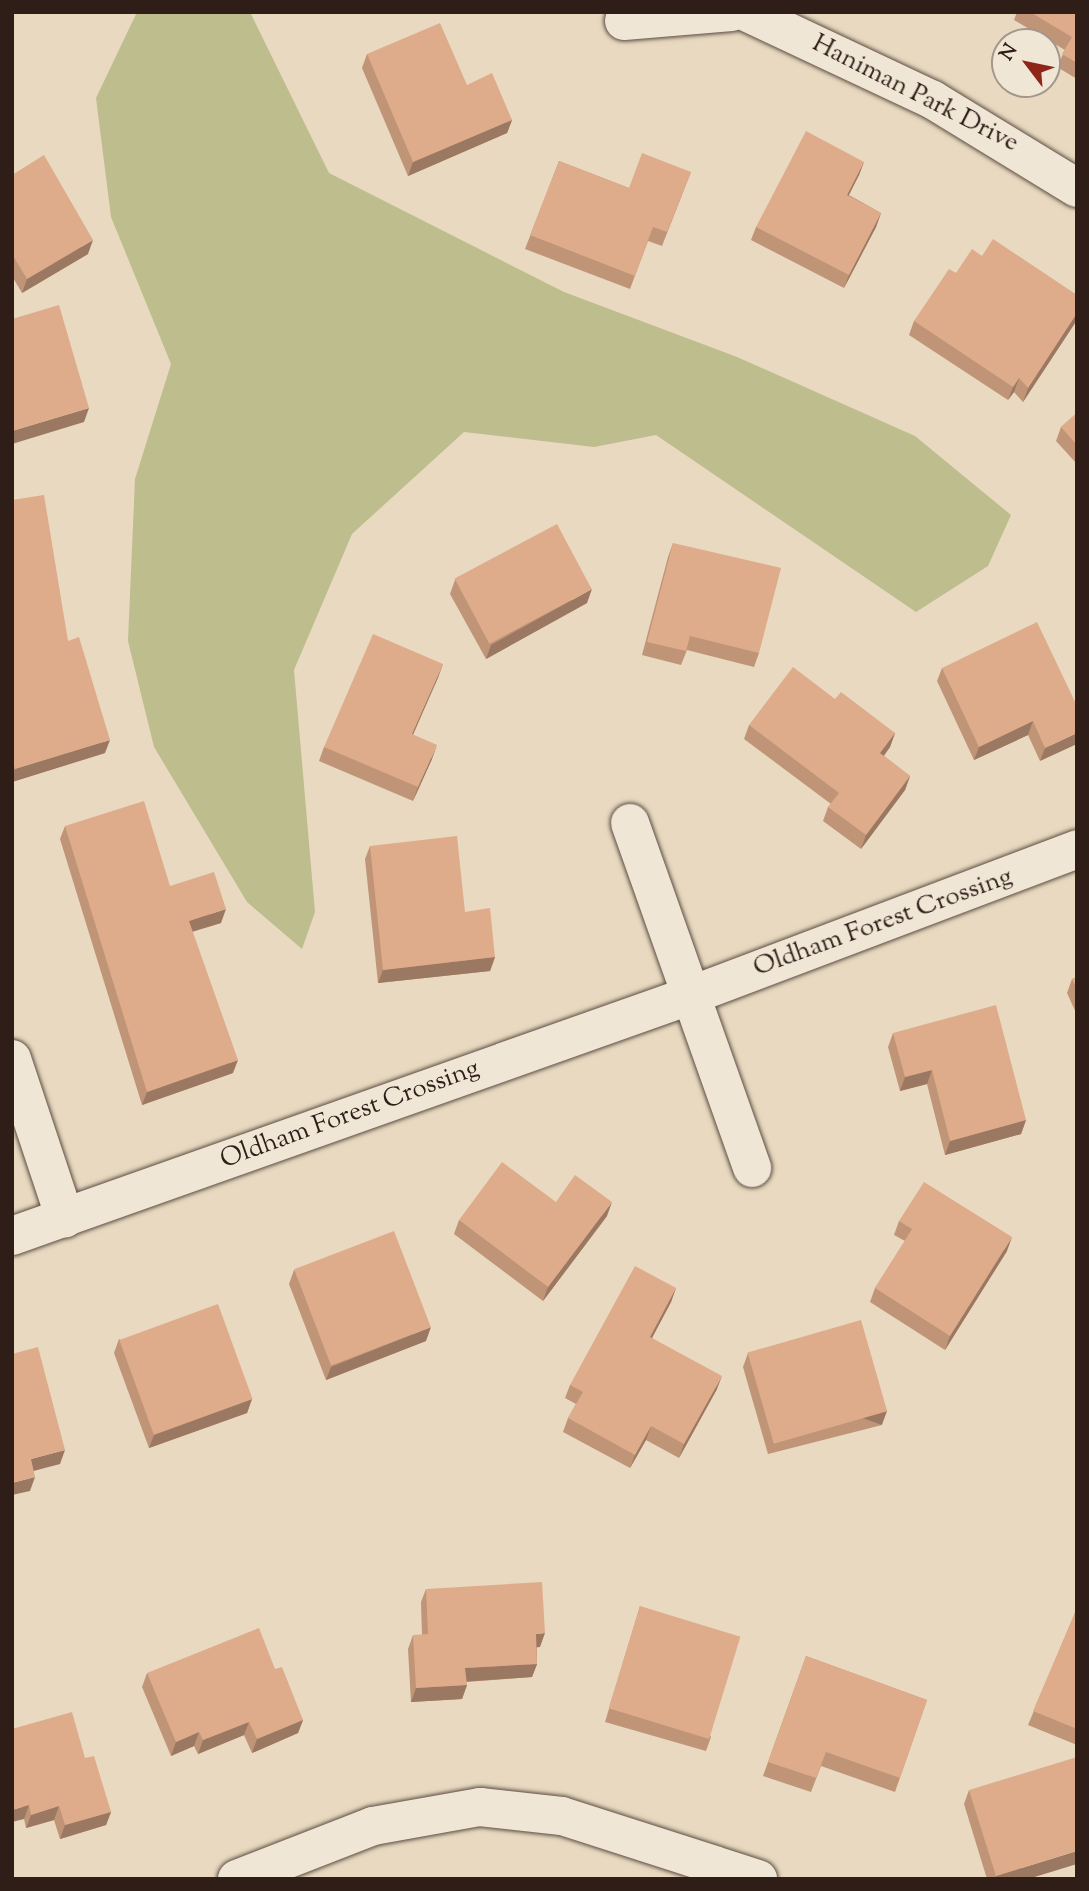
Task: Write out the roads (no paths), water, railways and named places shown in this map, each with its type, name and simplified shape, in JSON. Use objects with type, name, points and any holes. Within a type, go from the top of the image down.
[{"type":"street","points":[[624,21],[732,12]]},
{"type":"street","name":"Haniman Park Drive","points":[[747,12],[933,100],[1077,188]]},
{"type":"street","points":[[630,823],[752,1168]]},
{"type":"street","name":"Oldham Forest Crossing","points":[[12,1236],[689,996],[1077,849]]},
{"type":"street","points":[[12,1059],[65,1218]]},
{"type":"street","points":[[237,1879],[373,1826],[481,1807],[562,1816],[758,1879]]}]
